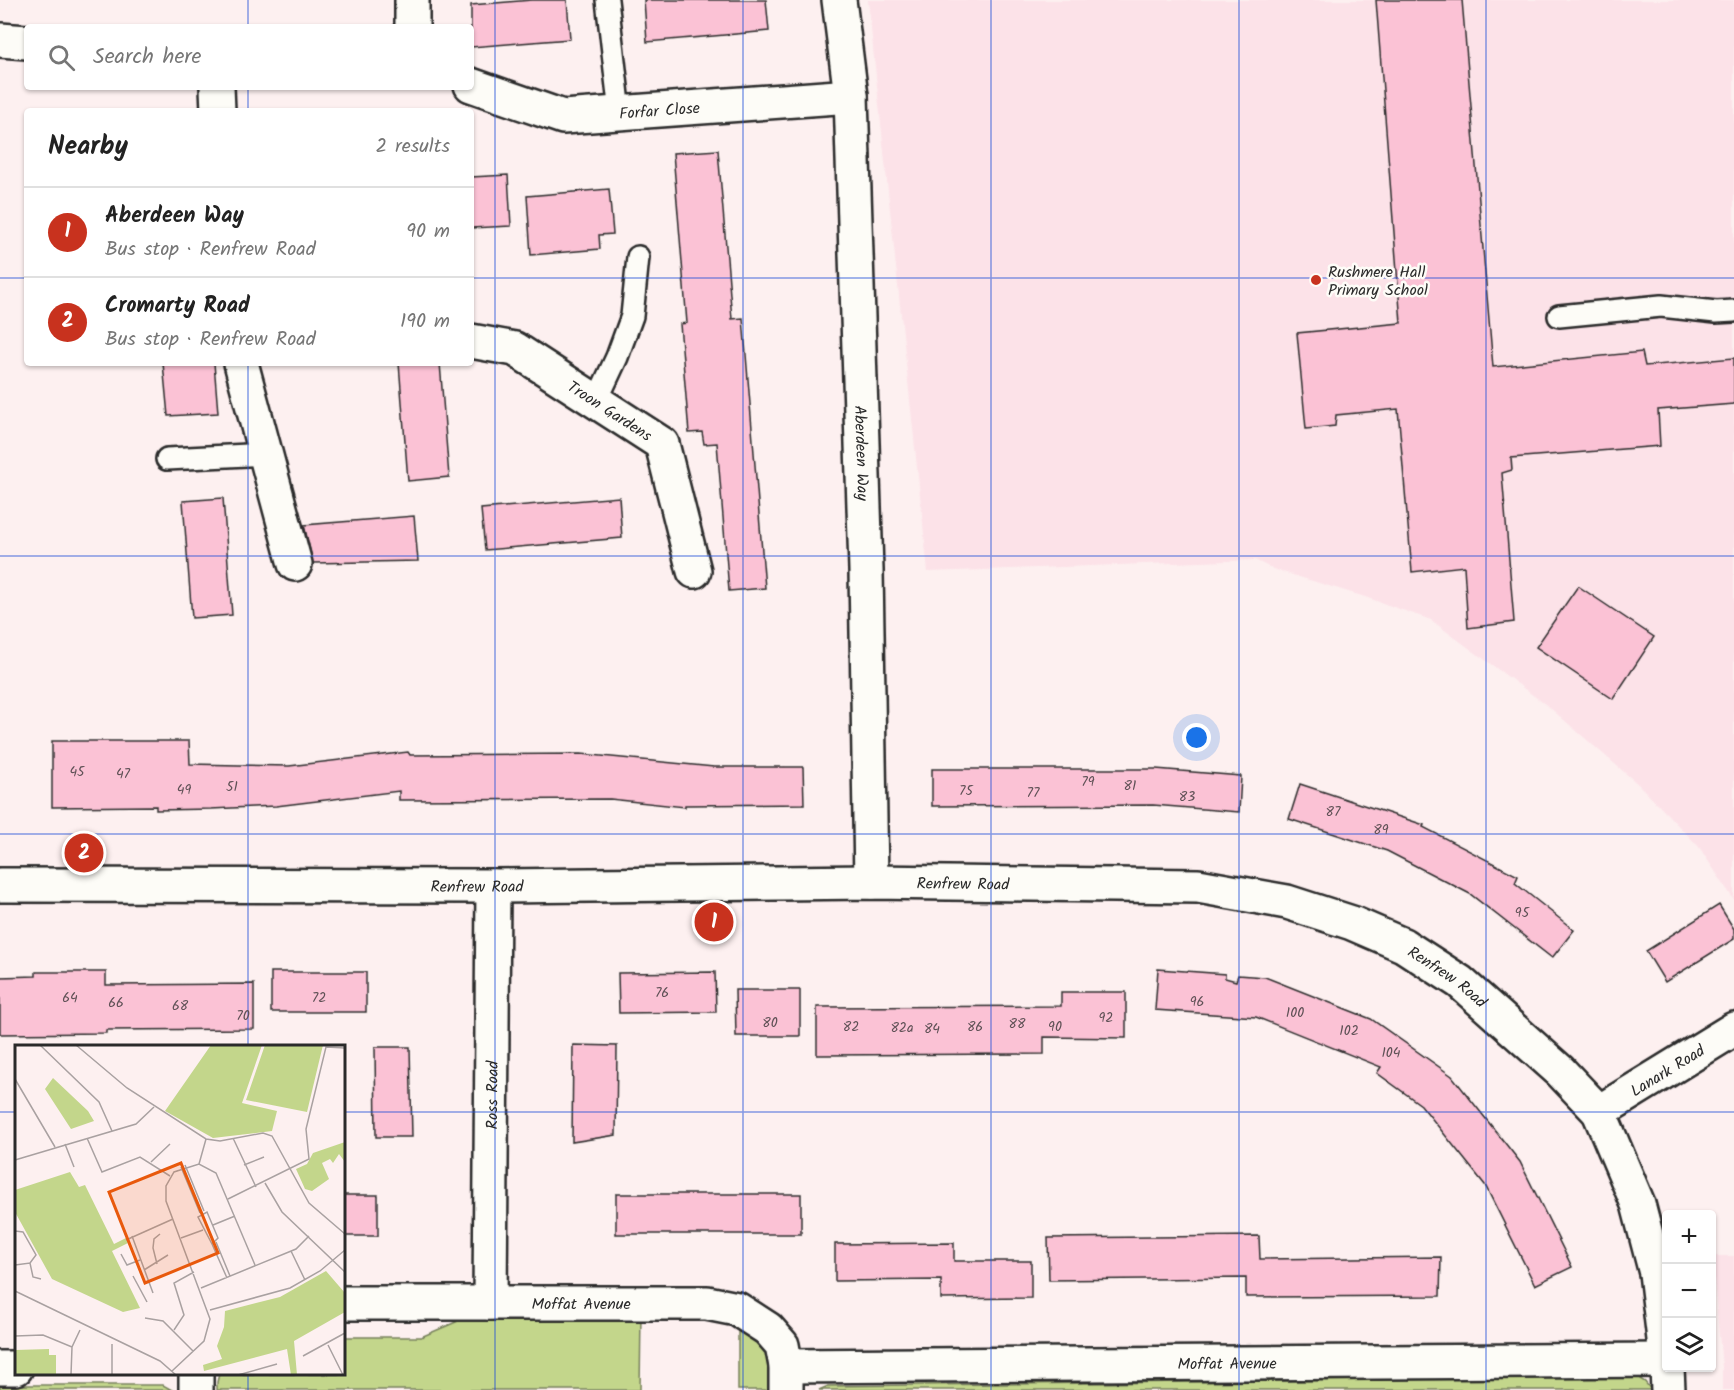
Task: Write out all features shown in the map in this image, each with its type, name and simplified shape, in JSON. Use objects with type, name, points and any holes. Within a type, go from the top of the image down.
[{"type":"street","points":[[412,0],[412,24]]},
{"type":"street","name":"Aberdeen Way","points":[[839,0],[851,96],[866,570],[871,882]]},
{"type":"street","points":[[0,39],[24,42]]},
{"type":"street","name":"Forfar Close","points":[[474,86],[563,117],[851,96]]},
{"type":"street","points":[[217,90],[218,108]]},
{"type":"street","name":"Troon Gardens","points":[[474,342],[515,349],[662,444],[694,571]]},
{"type":"street","points":[[242,366],[295,564]]},
{"type":"street","name":"Renfrew Road","points":[[0,885],[494,886],[871,882],[1198,886],[1287,902],[1352,923],[1403,945],[1460,982],[1560,1071],[1599,1112],[1638,1204],[1656,1273],[1662,1324]]},
{"type":"street","name":"Ross Road","points":[[490,1303],[494,886]]},
{"type":"street","name":"Lanark Road","points":[[1599,1112],[1734,1029]]},
{"type":"street","name":"Moffat Avenue","points":[[345,1303],[708,1303],[737,1309],[768,1329],[782,1345],[786,1378],[1662,1358]]},
{"type":"street","points":[[1667,1372],[1668,1390]]},
{"type":"lane","points":[[608,0],[620,113]]},
{"type":"lane","points":[[596,402],[617,357],[632,316],[639,257]]},
{"type":"lane","points":[[1559,316],[1661,306],[1716,312],[1734,311]]},
{"type":"lane","points":[[167,459],[266,454]]},
{"type":"shaded area","name":"Rushmere Hall Primary School","points":[[868,0],[1734,0],[1734,900],[1699,847],[1639,785],[1549,707],[1431,620],[1273,569],[1255,560],[928,572]]},
{"type":"shaded area","points":[[1716,1256],[1734,1256],[1734,1390],[1722,1390],[1716,1300]]},
{"type":"green space","points":[[641,1313],[640,1390],[217,1390],[219,1375],[345,1375],[345,1337],[421,1337],[470,1316]]},
{"type":"green space","points":[[738,1320],[766,1349],[771,1365],[771,1390],[738,1390]]},
{"type":"green space","points":[[1637,1377],[1651,1390],[819,1390],[828,1386]]},
{"type":"green space","points":[[0,1385],[163,1385],[172,1390],[0,1390]]},
{"type":"building","points":[[532,0],[567,0],[570,39],[474,47],[471,5]]},
{"type":"building","points":[[644,0],[766,0],[769,31],[647,42]]},
{"type":"building","points":[[1376,0],[1462,0],[1493,367],[1642,352],[1645,366],[1734,358],[1734,404],[1658,410],[1660,446],[1511,458],[1512,470],[1502,473],[1514,622],[1468,628],[1464,566],[1412,572],[1398,409],[1336,415],[1335,426],[1306,429],[1297,333],[1401,323]]},
{"type":"building","points":[[718,150],[732,319],[743,318],[765,588],[729,591],[717,443],[704,444],[702,432],[689,433],[680,324],[687,323],[673,153]]},
{"type":"building","points":[[508,175],[511,226],[474,228],[474,177]]},
{"type":"building","points":[[609,189],[613,234],[599,235],[600,249],[531,255],[527,196]]},
{"type":"building","points":[[163,366],[214,366],[218,413],[168,416]]},
{"type":"building","points":[[399,366],[440,366],[449,477],[408,481]]},
{"type":"building","points":[[619,497],[622,538],[485,550],[481,509]]},
{"type":"building","points":[[223,498],[232,615],[192,618],[183,501]]},
{"type":"building","points":[[414,516],[418,561],[313,563],[304,525]]},
{"type":"building","points":[[1578,586],[1654,637],[1613,699],[1536,647]]},
{"type":"building","points":[[52,741],[189,741],[190,764],[289,766],[408,752],[410,755],[581,754],[714,767],[803,767],[804,804],[685,805],[685,807],[610,799],[399,800],[399,791],[276,806],[211,809],[156,810],[156,806],[52,807]]},
{"type":"building","points":[[932,769],[1156,769],[1241,776],[1239,812],[1153,805],[932,806]]},
{"type":"building","points":[[1300,784],[1424,825],[1423,827],[1518,876],[1515,883],[1574,930],[1552,958],[1470,894],[1387,851],[1289,819]]},
{"type":"building","points":[[1719,905],[1734,929],[1734,939],[1665,982],[1646,951]]},
{"type":"building","points":[[1158,969],[1225,974],[1225,978],[1236,981],[1238,975],[1265,977],[1371,1019],[1452,1076],[1520,1162],[1572,1267],[1535,1285],[1485,1185],[1421,1105],[1377,1073],[1381,1067],[1256,1017],[1155,1010]]},
{"type":"building","points":[[36,972],[106,972],[106,985],[254,984],[254,1029],[106,1030],[106,1033],[0,1034],[0,977],[36,976]]},
{"type":"building","points":[[271,972],[366,972],[366,1012],[271,1012]]},
{"type":"building","points":[[715,972],[716,1012],[619,1013],[618,973]]},
{"type":"building","points":[[735,990],[800,990],[800,1036],[736,1036]]},
{"type":"building","points":[[1061,992],[1126,992],[1126,1038],[1044,1037],[1044,1054],[817,1055],[817,1007],[1061,1006]]},
{"type":"building","points":[[573,1045],[617,1046],[616,1135],[572,1142]]},
{"type":"building","points":[[375,1047],[410,1047],[412,1137],[376,1137]]},
{"type":"building","points":[[616,1194],[801,1194],[801,1234],[616,1234]]},
{"type":"building","points":[[345,1195],[378,1195],[378,1236],[345,1236]]},
{"type":"building","points":[[1259,1236],[1260,1259],[1441,1257],[1440,1296],[1246,1297],[1246,1278],[1049,1280],[1048,1238]]},
{"type":"building","points":[[954,1243],[954,1261],[1031,1261],[1031,1298],[941,1299],[941,1280],[835,1281],[835,1244]]},
{"type":"place","name":"Rushmere Hall Primary School","points":[[1316,280]]},
{"type":"place","name":"Cromarty Road","points":[[84,853]]},
{"type":"place","name":"Aberdeen Way","points":[[714,922]]}]
